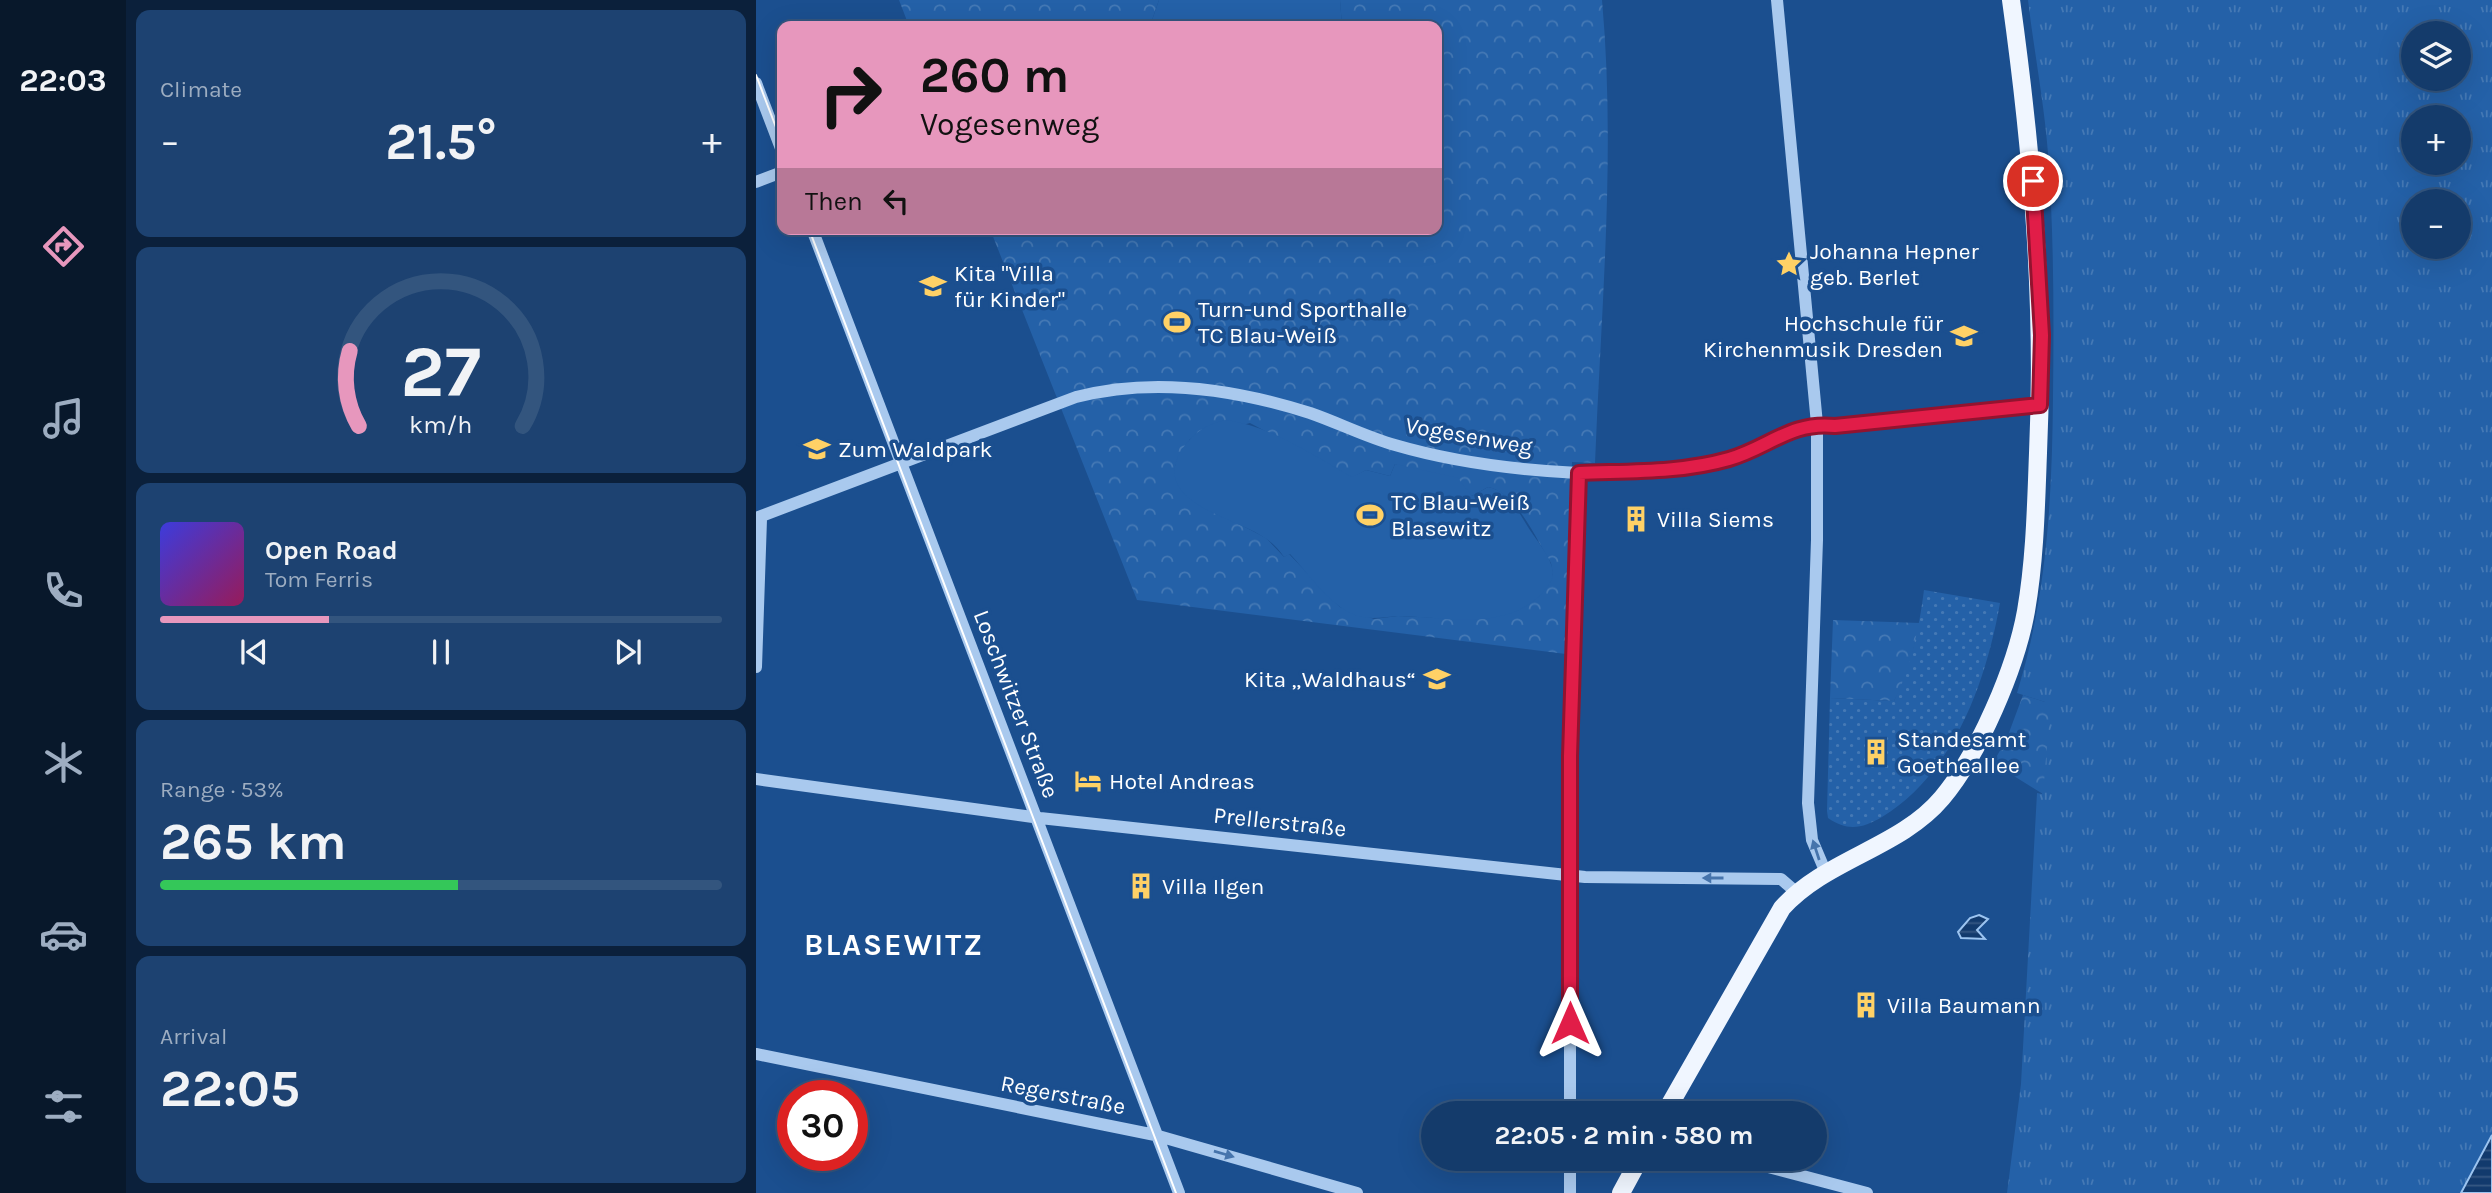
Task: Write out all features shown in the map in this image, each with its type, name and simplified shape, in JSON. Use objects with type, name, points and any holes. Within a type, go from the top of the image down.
[{"type":"main road","points":[[1672,1101],[1782,908],[1796,892],[1926,814],[1964,767],[1990,717],[2026,612],[2034,549],[2042,335],[2029,127],[2011,0]]},
{"type":"main road","points":[[1621,1193],[1633,1171]]},
{"type":"street","points":[[1777,0],[1817,424],[1817,540],[1808,803],[1812,840],[1821,876]]},
{"type":"street","points":[[756,83],[777,138]]},
{"type":"street","points":[[756,182],[777,174]]},
{"type":"street","name":"Loschwitzer Straße","points":[[814,235],[1179,1193]]},
{"type":"street","name":"Vogesenweg","points":[[759,518],[1076,397],[1109,388],[1141,386],[1192,389],[1251,398],[1309,413],[1394,445],[1458,460],[1579,473],[1675,470],[1711,463],[1732,458],[1802,426],[1835,426],[2040,405]]},
{"type":"street","points":[[1570,1101],[1570,756],[1579,473]]},
{"type":"street","points":[[756,667],[759,518]]},
{"type":"street","name":"Prellerstraße","points":[[756,779],[1036,817],[1585,877],[1781,878],[1796,892]]},
{"type":"street","name":"Regerstraße","points":[[756,1054],[1158,1136],[1357,1193]]},
{"type":"street","points":[[1570,1171],[1570,1193]]},
{"type":"street","points":[[1783,1171],[1867,1193]]},
{"type":"green space","points":[[899,0],[1159,0],[1152,21],[907,21]]},
{"type":"green space","points":[[1159,0],[1340,0],[1342,21],[1152,21]]},
{"type":"green space","points":[[1340,0],[1602,0],[1608,174],[1595,463],[1572,462],[1566,654],[1137,600],[992,235],[1442,235],[1442,21],[1342,21]],"holes":[[[1250,423],[1352,478],[1366,470],[1390,476],[1395,464],[1472,496],[1488,487],[1498,491],[1508,498],[1525,518],[1551,563],[1553,575],[1466,619],[1398,616],[1374,619],[1340,607],[1289,554],[1284,557],[1266,538],[1243,526],[1175,466],[1190,439]]]},
{"type":"green space","points":[[2028,0],[2492,0],[2492,1135],[2461,1193],[2007,1193],[2021,1084],[2037,793],[2042,794],[2045,702],[2017,693],[2035,620],[2049,510],[2053,307],[2050,184],[2044,115]]},
{"type":"green space","name":"TC Blau-Weiß Blasewitz","points":[[1227,420],[1276,435],[1352,477],[1366,470],[1390,476],[1395,464],[1458,478],[1472,496],[1488,487],[1495,489],[1512,502],[1543,549],[1552,567],[1551,580],[1530,604],[1497,617],[1459,620],[1403,616],[1373,618],[1346,611],[1328,597],[1290,554],[1284,557],[1265,538],[1199,505],[1185,495],[1176,482],[1175,467],[1187,442],[1208,426]]},
{"type":"green space","points":[[1924,590],[2000,603],[1986,664],[1963,723],[1929,776],[1907,798],[1882,817],[1855,827],[1842,825],[1828,818],[1827,811],[1830,698],[1894,701],[1914,647]]},
{"type":"green space","points":[[1833,620],[1920,623],[1906,678],[1894,701],[1830,698]]},
{"type":"green space","points":[[2023,695],[2045,702],[2050,710],[2043,794],[1993,763],[2007,738]]},
{"type":"shaded area","points":[[1979,915],[1988,919],[1977,930],[1985,939],[1961,938],[1958,932],[1970,918]]},
{"type":"shaded area","points":[[2492,1135],[2492,1193],[2461,1193]]},
{"type":"tram line","points":[[756,75],[777,130]]},
{"type":"tram line","points":[[811,235],[1176,1193]]},
{"type":"place","name":"Johanna Hepner geb. Berlet","points":[[1789,264]]},
{"type":"place","name":"Kita \"Villa für Kinder\"","points":[[933,286]]},
{"type":"place","name":"Turn-und Sporthalle TC Blau-Weiß","points":[[1177,322]]},
{"type":"place","name":"Hochschule für Kirchenmusik Dresden","points":[[1964,336]]},
{"type":"place","name":"Zum Waldpark","points":[[817,449]]},
{"type":"place","name":"TC Blau-Weiß Blasewitz","points":[[1370,515]]},
{"type":"place","name":"Villa Siems","points":[[1636,519]]},
{"type":"place","name":"Kita „Waldhaus“","points":[[1437,679]]},
{"type":"place","name":"Standesamt Goetheallee","points":[[1876,752]]},
{"type":"place","name":"Hotel Andreas","points":[[1088,781]]},
{"type":"place","name":"Villa Ilgen","points":[[1141,886]]},
{"type":"place","name":"Villa Baumann","points":[[1866,1005]]},
{"type":"district","name":"BLASEWITZ","points":[[894,945]]},
{"type":"route","points":[[1570,1023],[1570,756],[1579,473],[1675,470],[1711,463],[1732,458],[1802,426],[1835,426],[2040,405],[2042,335],[2033,181]]}]
